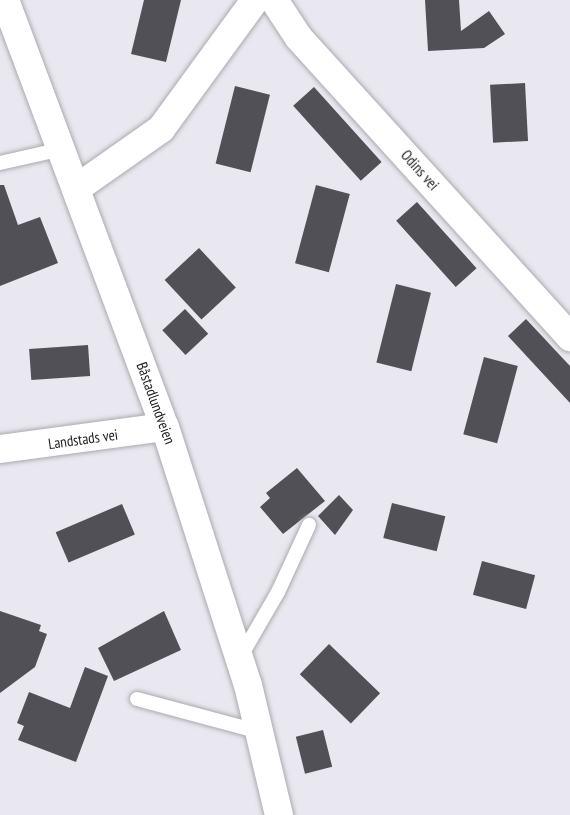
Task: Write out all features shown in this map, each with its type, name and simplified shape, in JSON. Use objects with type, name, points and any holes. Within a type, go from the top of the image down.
[{"type":"street","points":[[77,188],[161,129],[255,0]]},
{"type":"street","name":"Odins vei","points":[[274,0],[299,38],[570,337]]},
{"type":"street","name":"Båstadlundveien","points":[[7,16],[77,188],[165,427],[240,658],[279,815]]},
{"type":"street","name":"Landstads vei","points":[[0,449],[165,427]]},
{"type":"lane","points":[[0,163],[62,149]]},
{"type":"lane","points":[[240,658],[278,592],[309,525]]},
{"type":"lane","points":[[137,699],[260,732]]},
{"type":"building","points":[[144,0],[181,0],[166,62],[131,54]]},
{"type":"building","points":[[425,0],[459,0],[461,31],[489,11],[505,34],[484,48],[428,51]]},
{"type":"building","points":[[525,83],[528,141],[493,143],[490,85]]},
{"type":"building","points":[[235,86],[270,95],[251,172],[216,164]]},
{"type":"building","points":[[314,87],[382,162],[361,181],[293,106]]},
{"type":"building","points":[[0,185],[4,185],[18,225],[40,217],[58,263],[0,286]]},
{"type":"building","points":[[316,185],[350,194],[329,272],[295,263]]},
{"type":"building","points":[[417,202],[477,268],[456,287],[396,221]]},
{"type":"building","points":[[199,248],[236,287],[201,320],[165,280]]},
{"type":"building","points":[[396,284],[431,293],[411,371],[376,363]]},
{"type":"building","points":[[185,309],[208,334],[186,355],[162,330]]},
{"type":"building","points":[[526,319],[570,366],[570,403],[508,336]]},
{"type":"building","points":[[88,345],[90,376],[31,380],[29,349]]},
{"type":"building","points":[[484,357],[518,366],[497,443],[463,434]]},
{"type":"building","points":[[297,468],[325,501],[283,534],[260,507],[270,498],[266,493]]},
{"type":"building","points":[[339,495],[353,510],[335,535],[318,516]]},
{"type":"building","points":[[392,503],[445,516],[437,551],[383,538]]},
{"type":"building","points":[[122,504],[135,534],[69,563],[56,532]]},
{"type":"building","points":[[482,561],[535,575],[526,609],[473,595]]},
{"type":"building","points":[[0,611],[41,625],[39,631],[47,634],[35,667],[0,693]]},
{"type":"building","points":[[164,611],[181,650],[114,681],[98,648]]},
{"type":"building","points":[[329,644],[380,693],[351,724],[300,674]]},
{"type":"building","points":[[85,667],[108,676],[76,762],[18,740],[24,726],[17,723],[29,692],[70,708]]},
{"type":"building","points":[[323,730],[332,767],[305,774],[296,737]]}]
